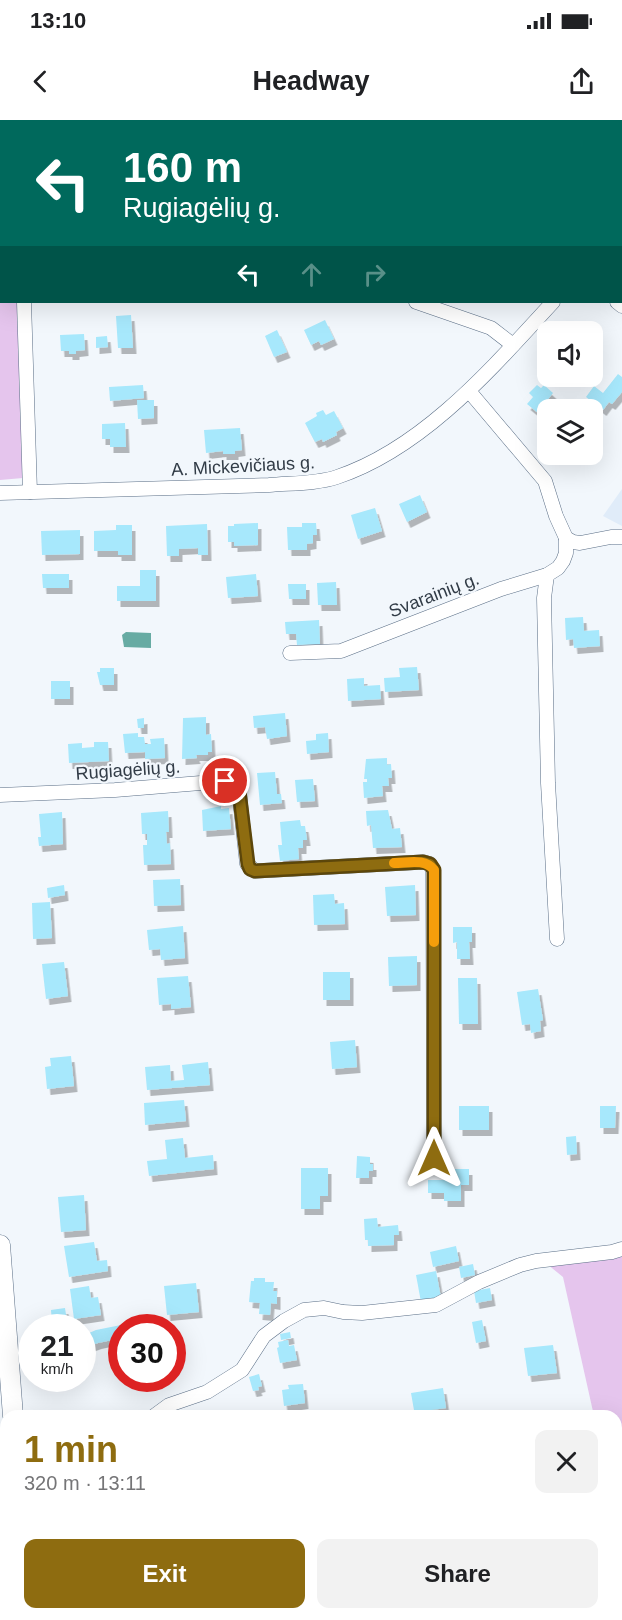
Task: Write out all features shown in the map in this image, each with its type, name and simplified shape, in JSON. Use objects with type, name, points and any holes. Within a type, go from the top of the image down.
[{"type":"main road","points":[[0,1245],[12,1410]]},
{"type":"street","points":[[24,303],[30,492]]},
{"type":"street","points":[[419,303],[491,328],[513,345]]},
{"type":"street","name":"A. Mickevičiaus g.","points":[[0,493],[269,485],[336,477],[368,464],[414,435],[469,392],[552,303]]},
{"type":"street","points":[[469,392],[545,481],[566,538],[566,553],[558,568],[547,575],[544,598],[548,783],[557,939]]},
{"type":"street","points":[[566,538],[580,543],[622,537]]},
{"type":"street","name":"Svarainių g.","points":[[291,653],[341,651],[501,589],[547,575]]},
{"type":"street","name":"Rugiagėlių g.","points":[[0,795],[115,790],[225,781],[231,783],[239,791],[250,869],[255,871],[423,862],[430,864],[434,870],[434,1158]]},
{"type":"street","points":[[162,1410],[169,1405],[207,1392],[242,1370],[264,1336],[304,1310],[324,1308],[362,1313],[436,1305],[479,1282],[520,1265],[622,1249]]},
{"type":"shaded area","points":[[0,303],[20,303],[23,478],[0,480]]},
{"type":"shaded area","points":[[622,489],[622,526],[603,516]]},
{"type":"shaded area","points":[[126,632],[151,633],[151,648],[124,647],[122,635]]},
{"type":"shaded area","points":[[622,1254],[622,1410],[593,1410],[563,1277],[547,1264]]},
{"type":"building","points":[[131,315],[133,348],[118,348],[116,316]]},
{"type":"building","points":[[325,320],[334,339],[321,345],[319,341],[311,345],[304,330]]},
{"type":"building","points":[[277,330],[287,352],[274,357],[265,336]]},
{"type":"building","points":[[84,334],[85,350],[76,351],[76,354],[61,351],[60,335]]},
{"type":"building","points":[[107,336],[108,347],[96,348],[96,337]]},
{"type":"building","points":[[618,374],[622,377],[622,392],[612,404],[609,402],[603,410],[603,399],[586,397],[593,387],[603,393]]},
{"type":"building","points":[[143,385],[144,398],[110,401],[109,387]]},
{"type":"building","points":[[537,385],[541,388],[546,387],[553,393],[548,399],[537,399],[537,412],[527,404],[533,397],[529,393]]},
{"type":"building","points":[[137,400],[154,400],[154,418],[138,419]]},
{"type":"building","points":[[323,410],[326,415],[334,411],[343,428],[336,432],[337,435],[323,442],[322,439],[315,442],[305,423]]},
{"type":"building","points":[[125,423],[126,447],[110,447],[110,439],[102,439],[102,424]]},
{"type":"building","points":[[240,428],[242,450],[235,451],[235,454],[223,454],[223,451],[206,453],[204,430]]},
{"type":"building","points":[[420,495],[427,512],[407,522],[399,504]]},
{"type":"building","points":[[375,508],[382,531],[358,539],[351,515]]},
{"type":"building","points":[[258,523],[258,545],[234,546],[234,542],[228,542],[228,526]]},
{"type":"building","points":[[302,523],[316,523],[317,535],[313,535],[313,543],[307,544],[307,550],[288,550],[287,527],[302,527]]},
{"type":"building","points":[[207,524],[208,555],[198,555],[198,548],[179,549],[179,556],[167,556],[166,526]]},
{"type":"building","points":[[116,525],[132,525],[132,555],[118,555],[118,551],[94,551],[94,531],[116,530]]},
{"type":"building","points":[[80,530],[80,554],[42,555],[41,531]]},
{"type":"building","points":[[140,570],[156,570],[156,601],[117,601],[117,586],[140,586]]},
{"type":"building","points":[[42,574],[69,574],[69,588],[43,588]]},
{"type":"building","points":[[256,574],[258,596],[228,598],[226,577]]},
{"type":"building","points":[[336,582],[337,605],[318,605],[317,583]]},
{"type":"building","points":[[288,584],[306,584],[306,599],[289,599]]},
{"type":"building","points":[[583,617],[584,631],[599,630],[600,646],[574,648],[573,639],[566,640],[565,618]]},
{"type":"building","points":[[319,620],[320,644],[297,645],[296,634],[286,634],[285,622]]},
{"type":"building","points":[[417,667],[419,690],[385,692],[384,678],[400,677],[399,668]]},
{"type":"building","points":[[100,668],[114,668],[114,685],[100,685],[97,672],[100,672]]},
{"type":"building","points":[[364,678],[364,686],[380,685],[381,699],[348,701],[347,679]]},
{"type":"building","points":[[51,681],[70,681],[70,699],[51,699]]},
{"type":"building","points":[[285,713],[287,736],[267,739],[265,727],[254,728],[253,716]]},
{"type":"building","points":[[206,717],[206,735],[211,734],[212,752],[208,752],[208,755],[196,755],[197,758],[182,759],[183,718]]},
{"type":"building","points":[[144,718],[144,728],[138,728],[137,719]]},
{"type":"building","points":[[138,733],[138,737],[144,737],[145,744],[151,744],[150,739],[164,738],[165,758],[145,759],[145,752],[125,753],[123,734]]},
{"type":"building","points":[[328,733],[329,752],[307,754],[306,741],[316,740],[316,734]]},
{"type":"building","points":[[94,742],[108,742],[109,761],[69,763],[68,744],[82,743],[82,748],[94,747]]},
{"type":"building","points":[[387,758],[387,765],[391,764],[392,778],[388,778],[389,786],[382,786],[383,796],[364,798],[363,782],[367,782],[367,779],[364,779],[366,759]]},
{"type":"building","points":[[275,772],[277,794],[281,794],[282,803],[260,805],[257,773]]},
{"type":"building","points":[[313,779],[315,801],[297,802],[295,780]]},
{"type":"building","points":[[221,806],[221,809],[229,808],[231,829],[203,831],[202,810]]},
{"type":"building","points":[[388,810],[392,829],[400,828],[402,847],[373,848],[371,825],[367,826],[366,811]]},
{"type":"building","points":[[168,811],[169,832],[166,832],[167,844],[170,843],[171,864],[144,865],[143,845],[147,845],[147,834],[142,834],[141,813]]},
{"type":"building","points":[[62,812],[63,844],[39,846],[38,837],[41,837],[39,814]]},
{"type":"building","points":[[300,820],[301,826],[305,826],[307,840],[303,840],[303,848],[298,848],[299,859],[280,861],[278,845],[282,845],[280,822]]},
{"type":"building","points":[[180,879],[181,905],[154,906],[153,880]]},
{"type":"building","points":[[64,885],[65,895],[48,898],[47,888]]},
{"type":"building","points":[[415,885],[416,915],[387,916],[385,887]]},
{"type":"building","points":[[334,894],[335,904],[344,903],[345,924],[314,925],[313,895]]},
{"type":"building","points":[[50,902],[52,938],[33,939],[32,903]]},
{"type":"building","points":[[183,926],[185,958],[161,960],[160,949],[149,950],[147,930]]},
{"type":"building","points":[[453,927],[472,927],[472,942],[469,942],[470,959],[457,959],[457,942],[453,943]]},
{"type":"building","points":[[417,956],[417,985],[389,986],[388,957]]},
{"type":"building","points":[[64,962],[68,996],[46,999],[42,964]]},
{"type":"building","points":[[323,972],[350,972],[350,1000],[323,1000]]},
{"type":"building","points":[[188,976],[191,1007],[171,1009],[171,1004],[159,1005],[157,978]]},
{"type":"building","points":[[458,978],[477,978],[478,1024],[459,1024]]},
{"type":"building","points":[[538,989],[543,1020],[540,1021],[541,1031],[531,1033],[530,1024],[522,1025],[517,992]]},
{"type":"building","points":[[355,1040],[357,1067],[332,1069],[330,1042]]},
{"type":"building","points":[[71,1056],[74,1086],[47,1089],[45,1067],[51,1066],[50,1058]]},
{"type":"building","points":[[208,1062],[210,1085],[147,1090],[145,1067],[170,1065],[171,1081],[184,1080],[182,1065]]},
{"type":"building","points":[[184,1100],[186,1121],[145,1125],[144,1103]]},
{"type":"building","points":[[459,1106],[489,1106],[489,1130],[459,1130]]},
{"type":"building","points":[[600,1106],[616,1106],[615,1128],[600,1128]]},
{"type":"building","points":[[576,1136],[577,1154],[567,1155],[566,1137]]},
{"type":"building","points":[[183,1138],[185,1158],[213,1155],[214,1169],[149,1176],[147,1161],[167,1159],[165,1140]]},
{"type":"building","points":[[357,1156],[370,1157],[373,1171],[369,1171],[369,1178],[356,1178]]},
{"type":"building","points":[[301,1168],[328,1168],[328,1196],[320,1196],[320,1209],[301,1209]]},
{"type":"building","points":[[446,1169],[469,1169],[469,1185],[461,1185],[461,1201],[444,1201],[444,1193],[428,1193],[428,1180],[446,1180]]},
{"type":"building","points":[[84,1195],[86,1230],[61,1232],[58,1197]]},
{"type":"building","points":[[377,1218],[378,1227],[398,1225],[399,1235],[394,1235],[394,1245],[368,1246],[368,1240],[365,1240],[364,1219]]},
{"type":"building","points":[[94,1242],[97,1261],[107,1260],[108,1271],[69,1277],[64,1246]]},
{"type":"building","points":[[456,1246],[459,1261],[433,1267],[430,1252]]},
{"type":"building","points":[[473,1264],[475,1275],[461,1278],[459,1267]]},
{"type":"building","points":[[436,1271],[441,1298],[421,1302],[416,1275]]},
{"type":"building","points":[[254,1278],[265,1278],[265,1282],[274,1282],[273,1291],[277,1291],[277,1304],[271,1303],[270,1315],[259,1314],[260,1303],[249,1302],[251,1281],[254,1281]]},
{"type":"building","points":[[196,1283],[199,1312],[167,1314],[164,1286]]},
{"type":"building","points":[[89,1286],[91,1298],[98,1297],[101,1315],[73,1314],[70,1289]]},
{"type":"building","points":[[490,1288],[492,1300],[476,1303],[474,1291]]},
{"type":"building","points":[[65,1308],[66,1314],[51,1314],[51,1310]]},
{"type":"building","points":[[482,1320],[486,1341],[476,1343],[472,1322]]},
{"type":"building","points":[[108,1328],[108,1341],[96,1344],[96,1330]]},
{"type":"building","points":[[290,1332],[291,1338],[281,1340],[280,1334]]},
{"type":"building","points":[[288,1340],[289,1346],[294,1345],[297,1360],[280,1363],[278,1342]]},
{"type":"building","points":[[553,1345],[557,1373],[528,1376],[524,1348]]},
{"type":"building","points":[[259,1374],[262,1386],[258,1387],[259,1390],[253,1391],[249,1377]]},
{"type":"building","points":[[303,1384],[305,1403],[284,1406],[282,1390],[289,1389],[288,1385]]},
{"type":"building","points":[[443,1388],[446,1408],[414,1410],[411,1393]]},
{"type":"slow traffic","points":[[394,863],[423,862],[430,864],[434,870],[434,942]]},
{"type":"route","points":[[225,781],[231,783],[239,791],[250,869],[262,872],[423,862],[430,864],[434,870],[434,1158]]}]
